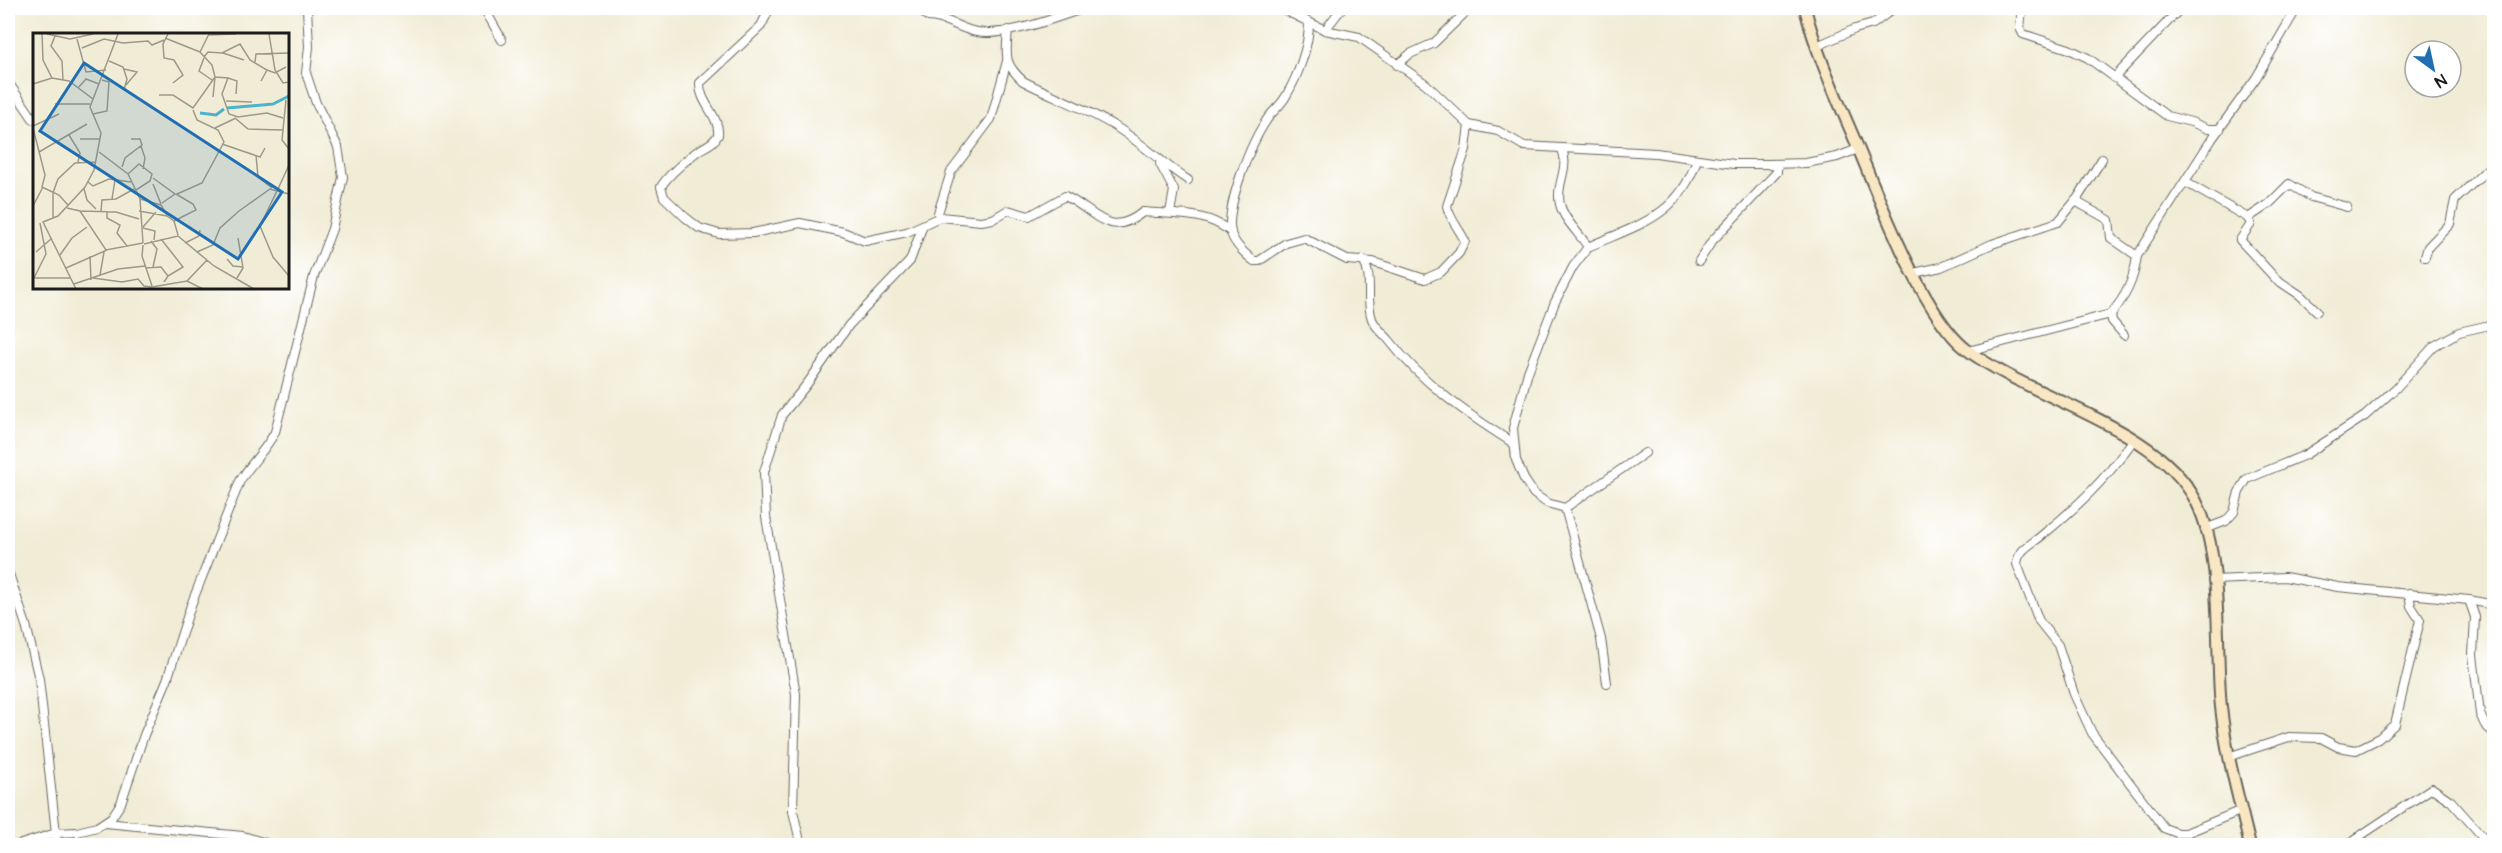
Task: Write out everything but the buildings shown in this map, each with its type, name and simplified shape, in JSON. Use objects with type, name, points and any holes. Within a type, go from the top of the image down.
[{"type":"main road","points":[[1805,8],[1815,47],[1858,149],[1914,273],[1946,330],[1968,351],[2002,372],[2133,440],[2172,469],[2196,501],[2205,529],[2213,580],[2220,703],[2228,757],[2250,846]]},
{"type":"street","points":[[15,846],[56,832],[90,830],[105,823],[117,811],[167,680],[191,605],[240,481],[249,464],[264,452],[275,432],[314,276],[339,199],[343,177],[338,147],[316,103],[306,73],[309,47],[307,8]]},
{"type":"street","points":[[484,8],[502,40]]},
{"type":"street","points":[[770,8],[761,26],[700,83],[700,96],[718,126],[718,135],[710,145],[695,153],[667,177],[661,187],[664,197],[699,228],[719,234],[753,233],[800,223],[843,232],[865,241],[907,232],[940,217],[981,221],[993,219],[1008,210],[1029,216],[1065,196],[1097,218],[1109,223],[1130,223],[1143,212],[1170,213],[1217,221],[1231,232]]},
{"type":"street","points":[[917,8],[928,17],[939,17],[977,33],[996,33],[1085,8]]},
{"type":"street","points":[[1280,8],[1325,30],[1359,38],[1426,84],[1469,125],[1498,131],[1524,146],[1638,152],[1777,166],[1777,172],[1712,241],[1699,261]]},
{"type":"street","points":[[1325,30],[1342,8]]},
{"type":"street","points":[[1396,65],[1410,54],[1434,43],[1470,8]]},
{"type":"street","points":[[1815,47],[1855,29],[1873,24],[1894,8]]},
{"type":"street","points":[[2022,8],[2020,28],[2023,34],[2069,49],[2167,116],[2208,129],[2220,129]]},
{"type":"street","points":[[1968,351],[2111,314],[2127,292],[2137,256],[2256,78],[2297,8]]},
{"type":"street","points":[[2114,78],[2178,11]]},
{"type":"street","points":[[1309,23],[1309,43],[1286,97],[1267,119],[1246,157],[1231,221],[1234,240],[1254,261],[1259,261],[1286,243],[1304,238],[1347,260],[1363,260],[1425,279],[1441,272],[1459,253],[1465,241],[1459,226],[1448,214],[1447,207],[1467,149],[1469,125]]},
{"type":"street","points":[[940,217],[938,213],[951,172],[991,119],[1006,61],[1008,30]]},
{"type":"street","points":[[1006,61],[1011,70],[1023,81],[1115,126],[1159,161],[1188,180]]},
{"type":"street","points":[[8,82],[33,119]]},
{"type":"street","points":[[1562,149],[1567,160],[1559,196],[1560,204],[1588,247]]},
{"type":"street","points":[[1769,165],[1806,163],[1837,157],[1858,149]]},
{"type":"street","points":[[1565,508],[1547,503],[1534,494],[1515,460],[1513,428],[1528,372],[1564,282],[1588,247],[1630,232],[1669,204],[1691,177],[1697,159]]},
{"type":"street","points":[[1914,273],[1941,267],[1992,244],[2058,222],[2075,201],[2102,159]]},
{"type":"street","points":[[1159,161],[1174,190],[1170,213]]},
{"type":"street","points":[[2425,257],[2428,248],[2450,224],[2455,200],[2494,163]]},
{"type":"street","points":[[2185,182],[2248,218],[2251,224],[2240,240],[2276,279],[2300,295],[2317,311]]},
{"type":"street","points":[[2248,218],[2270,204],[2289,184],[2311,197],[2347,207]]},
{"type":"street","points":[[2075,201],[2109,220],[2111,238],[2137,256]]},
{"type":"street","points":[[801,846],[793,811],[796,694],[766,517],[764,472],[782,415],[849,325],[910,261],[923,225]]},
{"type":"street","points":[[1363,260],[1368,269],[1369,306],[1373,321],[1406,363],[1465,412],[1513,443]]},
{"type":"street","points":[[2111,314],[2112,321],[2124,335]]},
{"type":"street","points":[[2205,529],[2226,520],[2234,512],[2239,492],[2247,479],[2305,455],[2365,416],[2396,388],[2434,346],[2459,332],[2494,324]]},
{"type":"street","points":[[2133,440],[2123,456],[2078,505],[2023,550],[2017,564],[2039,621],[2058,645],[2074,694],[2092,733],[2164,828],[2177,833],[2186,833],[2242,810]]},
{"type":"street","points":[[1565,508],[1645,453]]},
{"type":"street","points":[[1565,508],[1601,639],[1607,683]]},
{"type":"street","points":[[8,571],[26,625],[39,679],[57,846]]},
{"type":"street","points":[[2213,580],[2285,577],[2338,587],[2409,593],[2494,605]]},
{"type":"street","points":[[2228,757],[2289,737],[2320,738],[2338,747],[2356,750],[2378,739],[2395,724],[2420,620],[2411,606],[2409,593]]},
{"type":"street","points":[[2469,600],[2475,617],[2473,655],[2480,714],[2485,725],[2494,733]]},
{"type":"street","points":[[2345,846],[2432,788],[2451,801],[2491,846]]},
{"type":"street","points":[[105,823],[243,836],[275,846]]}]
